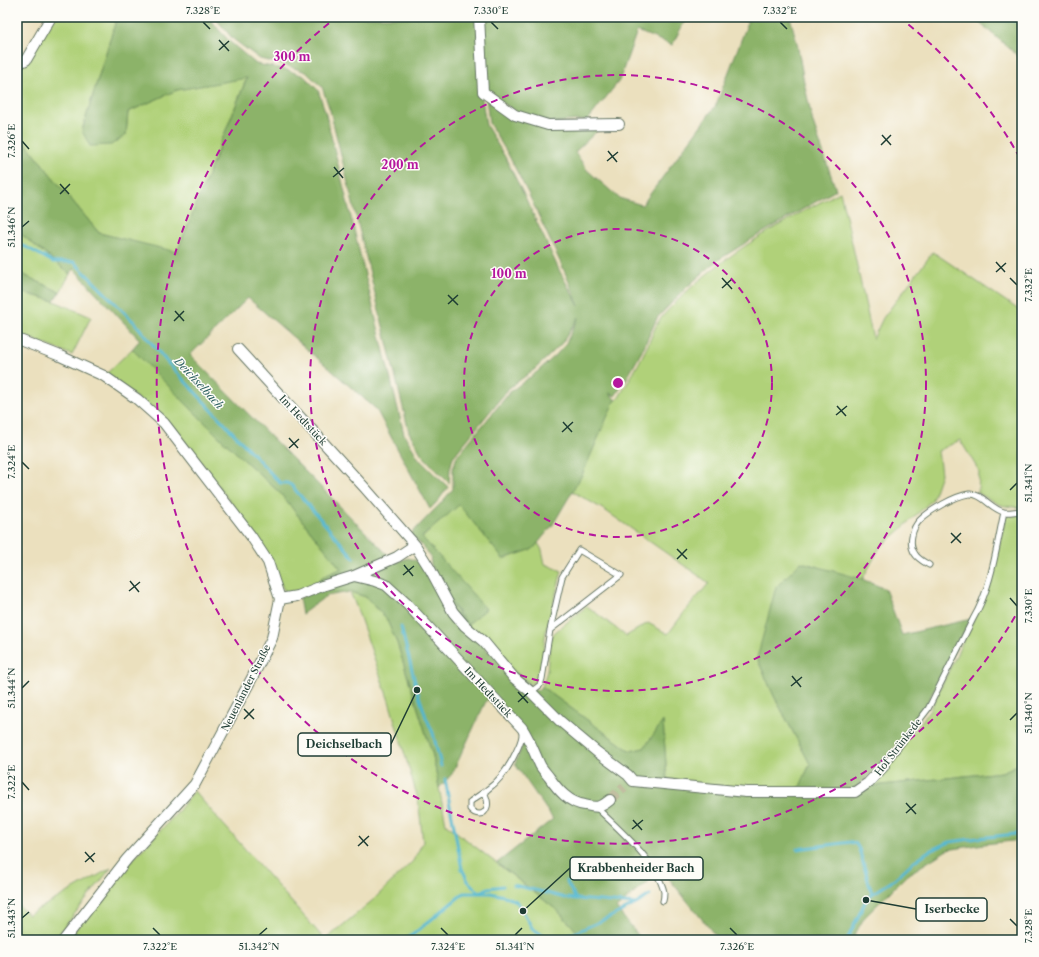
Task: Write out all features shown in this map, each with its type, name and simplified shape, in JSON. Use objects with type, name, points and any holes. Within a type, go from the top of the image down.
[{"type":"street","points":[[17,64],[26,60],[52,17]]},
{"type":"street","points":[[479,17],[483,92],[516,115],[548,125],[619,124]]},
{"type":"street","name":"Neuenlander Straße","points":[[17,339],[58,355],[104,376],[137,399],[164,423],[252,536],[268,562],[280,599],[272,638],[195,784],[127,859],[64,940]]},
{"type":"street","name":"Im Hedtstück","points":[[238,349],[415,545],[454,612],[465,626],[484,642],[514,678],[531,692],[560,721],[597,752]]},
{"type":"street","points":[[280,599],[297,596],[354,576],[397,557],[415,545]]},
{"type":"street","name":"Im Hedtstück","points":[[354,576],[386,585],[402,599],[522,728],[529,738],[541,766],[558,790],[570,800],[581,805],[596,807]]},
{"type":"street","name":"Hof Strünkede","points":[[597,752],[628,775],[628,784],[746,792],[855,792],[868,782],[884,766]]},
{"type":"street","points":[[596,807],[603,806],[610,800]]},
{"type":"lane","points":[[929,565],[914,553],[911,543],[913,533],[919,521],[935,509],[954,499],[968,494],[977,495],[1004,512],[1022,511]]},
{"type":"lane","name":"Hof Strünkede","points":[[884,766],[928,709],[980,608],[989,583],[1004,512]]},
{"type":"lane","points":[[531,692],[540,685],[542,679],[550,630],[562,577],[578,550],[621,575],[550,630]]},
{"type":"lane","points":[[484,792],[488,800],[488,807],[480,814],[473,813],[470,809],[470,802],[501,778],[511,763],[521,743],[522,728]]},
{"type":"lane","points":[[596,807],[636,846],[646,859],[657,875],[664,893],[663,901]]},
{"type":"green space","points":[[54,17],[117,17],[82,130],[126,135],[128,112],[177,90],[247,77],[177,253],[99,233],[17,132],[17,66]]},
{"type":"green space","points":[[117,17],[211,17],[211,21],[230,42],[256,64],[284,69],[304,76],[318,90],[325,111],[404,434],[419,459],[448,487],[430,509],[376,409],[248,298],[190,355],[390,557],[311,588],[322,577],[341,569],[280,493],[218,436],[132,349],[140,340],[74,269],[70,274],[17,231],[17,132],[99,233],[177,252],[247,78],[177,90],[128,112],[126,135],[111,145],[90,146],[82,131]]},
{"type":"green space","points":[[216,17],[477,17],[481,92],[486,125],[505,157],[560,272],[579,306],[529,195],[508,154],[489,123],[486,98],[513,118],[601,127],[575,152],[587,170],[619,198],[642,205],[716,105],[748,22],[740,17],[790,17],[797,43],[813,123],[836,190],[718,260],[687,287],[657,318],[642,351],[627,378],[615,396],[609,393],[615,399],[582,475],[552,526],[533,549],[503,559],[459,505],[422,537],[486,609],[467,625],[460,618],[431,565],[430,555],[411,534],[453,489],[453,469],[457,456],[511,391],[537,372],[565,345],[579,317],[562,343],[535,369],[509,388],[453,457],[449,483],[422,455],[409,432],[330,110],[322,87],[306,72],[260,59],[233,39],[216,19]]},
{"type":"green space","points":[[482,17],[687,17],[672,45],[637,31],[619,81],[588,120],[549,122],[516,112],[486,91]]},
{"type":"green space","points":[[975,17],[1022,17],[1022,59],[975,19]]},
{"type":"green space","points":[[840,192],[873,339],[883,318],[933,252],[1022,312],[1022,508],[998,504],[978,493],[979,471],[960,440],[938,451],[941,474],[932,500],[880,547],[862,580],[801,562],[757,658],[774,696],[810,764],[799,789],[744,789],[667,779],[663,722],[644,748],[630,751],[542,687],[547,671],[550,641],[554,633],[587,606],[626,636],[648,623],[668,634],[709,583],[606,511],[572,491],[582,475],[614,401],[618,399],[639,363],[661,318],[696,283],[734,254],[775,227]]},
{"type":"green space","points":[[17,231],[70,274],[60,292],[28,277],[17,270]]},
{"type":"green space","points":[[17,270],[28,277],[60,292],[54,301],[17,291]]},
{"type":"green space","points":[[17,291],[54,301],[91,317],[72,355],[17,333]]},
{"type":"green space","points":[[132,349],[218,436],[280,493],[341,569],[322,577],[311,588],[292,594],[284,590],[248,526],[190,448],[171,425],[106,374]]},
{"type":"green space","points":[[459,504],[503,559],[533,549],[538,543],[542,550],[545,564],[562,571],[546,631],[541,667],[537,681],[531,684],[506,664],[467,625],[486,609],[422,538]]},
{"type":"green space","points":[[1022,514],[1022,763],[1002,772],[873,786],[870,785],[883,772],[930,710],[991,583],[1006,515]]},
{"type":"green space","points":[[408,558],[421,563],[427,568],[434,580],[487,650],[536,691],[542,687],[630,751],[644,748],[663,721],[667,779],[666,786],[854,796],[870,785],[873,786],[1002,772],[1022,763],[1022,840],[947,850],[907,875],[864,918],[854,936],[856,940],[719,940],[662,870],[616,908],[642,940],[585,940],[558,911],[497,863],[553,819],[515,764],[525,739],[487,699],[452,774],[439,788],[433,756],[397,643],[386,618],[366,597],[350,592],[326,596],[302,614],[299,598]]},
{"type":"green space","points":[[801,562],[862,579],[885,589],[902,635],[971,619],[925,707],[881,764],[853,790],[799,789],[810,764],[774,696],[757,658],[776,587]]},
{"type":"green space","points":[[350,592],[366,597],[386,618],[397,643],[433,756],[446,824],[558,911],[585,940],[325,940],[373,900],[413,861],[423,842],[418,799],[389,701]]},
{"type":"green space","points":[[194,791],[325,940],[67,940],[119,874],[176,814]]},
{"type":"green space","points":[[111,868],[54,940],[17,940],[17,904],[28,915]]},
{"type":"waterway","points":[[1001,20],[1022,22]]},
{"type":"waterway","name":"Deichselbach","points":[[17,245],[26,247],[53,262],[74,262],[135,323],[167,362],[280,483],[287,483],[291,485],[354,558]]},
{"type":"waterway","name":"Deichselbach","points":[[401,627],[417,690],[433,733],[441,766]]},
{"type":"waterway","name":"Deichselbach","points":[[445,779],[462,869],[468,881],[479,893],[488,888],[503,886]]},
{"type":"waterway","points":[[797,849],[851,842],[856,844],[859,849],[872,894],[891,882],[913,862],[929,851],[950,842],[1015,834],[1022,835]]},
{"type":"waterway","points":[[566,881],[576,899]]},
{"type":"waterway","points":[[513,885],[565,898],[636,904]]},
{"type":"waterway","points":[[406,940],[464,893],[491,893],[516,901],[532,928],[547,938],[558,940],[608,918],[650,895]]},
{"type":"waterway","points":[[847,940],[866,900],[872,894]]},
{"type":"tunnel","points":[[610,800],[624,787]]},
{"type":"place","name":"Deichselbach","points":[[417,690]]},
{"type":"place","name":"Iserbecke","points":[[866,900]]},
{"type":"place","name":"Krabbenheider Bach","points":[[523,911]]}]
